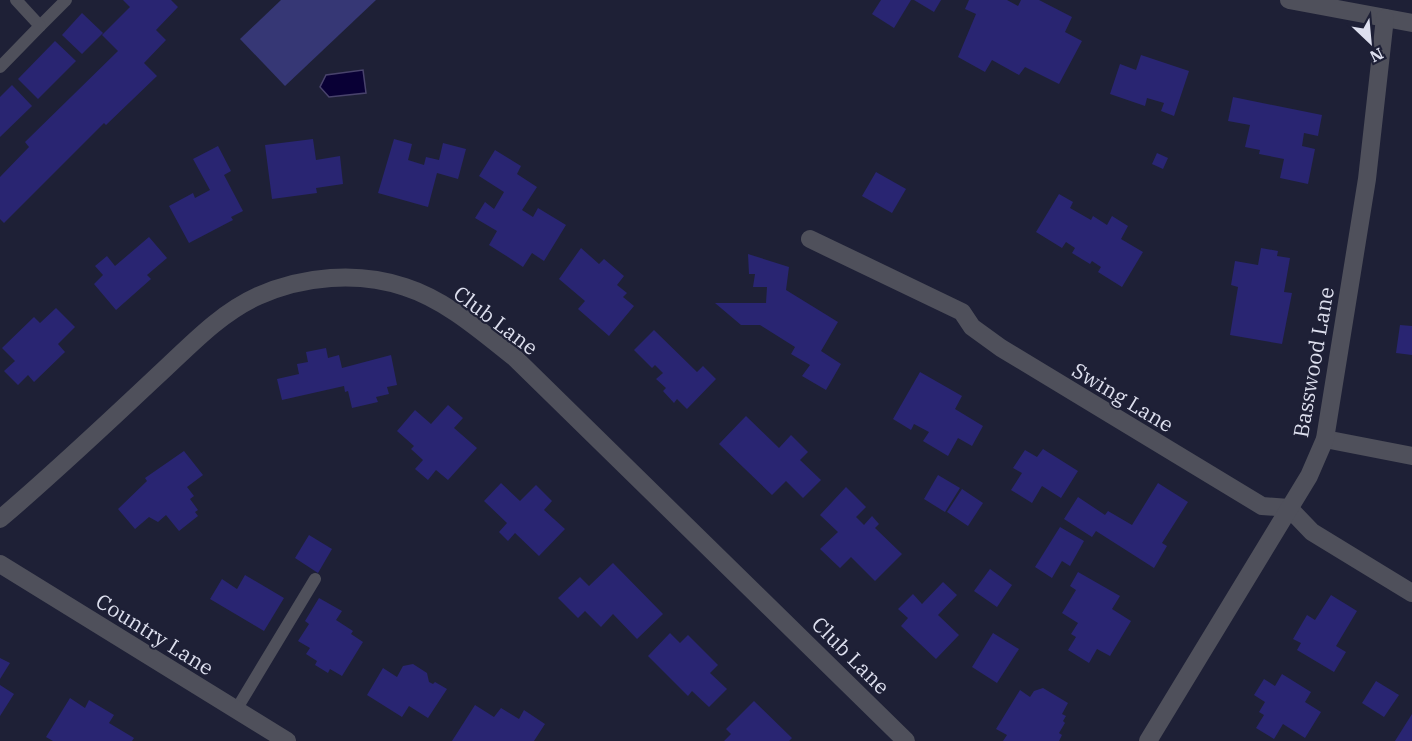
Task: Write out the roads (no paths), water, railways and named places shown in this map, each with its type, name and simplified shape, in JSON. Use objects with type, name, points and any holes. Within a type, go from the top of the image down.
[{"type":"street","points":[[1289,0],[1412,22]]},
{"type":"street","name":"Basswood Lane","points":[[1148,741],[1309,476],[1325,439],[1367,179],[1386,18]]},
{"type":"street","name":"Swing Lane","points":[[810,239],[962,312],[972,327],[1001,348],[1262,506],[1289,508]]},
{"type":"street","name":"Club Lane","points":[[0,519],[204,333],[256,297],[314,280],[354,278],[388,282],[425,295],[479,329],[515,358],[906,741]]},
{"type":"street","points":[[1325,439],[1412,456]]},
{"type":"street","points":[[1289,508],[1312,532],[1412,593]]},
{"type":"street","name":"Country Lane","points":[[0,564],[287,741]]},
{"type":"lane","points":[[16,0],[40,26]]},
{"type":"lane","points":[[0,67],[66,0]]},
{"type":"lane","points":[[236,710],[315,579]]}]
